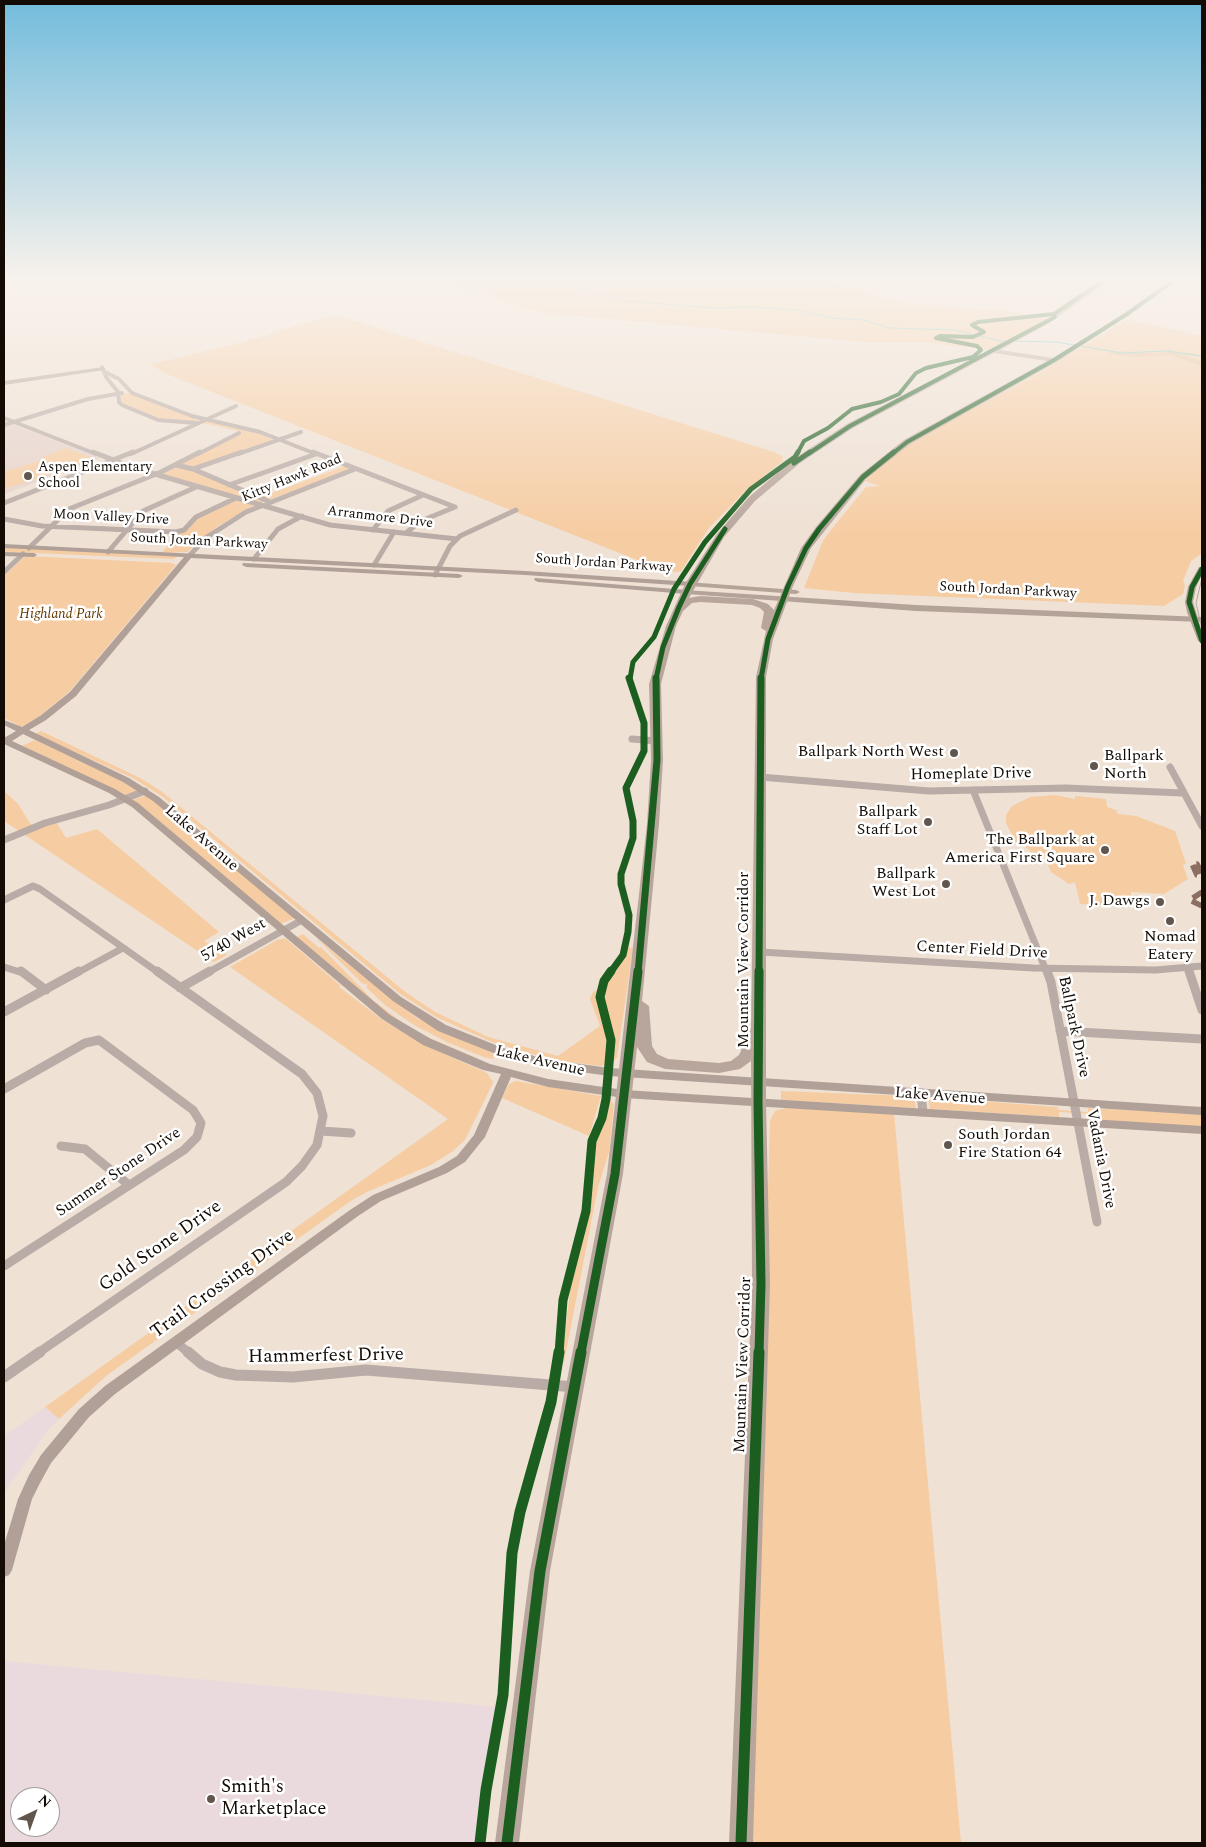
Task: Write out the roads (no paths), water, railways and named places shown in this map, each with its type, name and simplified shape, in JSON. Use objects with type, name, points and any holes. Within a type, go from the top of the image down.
[{"type":"highway","points":[[507,1843],[540,1571],[615,1174],[628,1074],[653,824],[657,741],[656,684],[664,647],[688,588],[720,536],[758,494],[796,461],[850,426],[966,365]]},
{"type":"highway","name":"Mountain View Corridor","points":[[741,1843],[761,1284],[758,1082],[761,677],[768,639],[796,566],[819,529],[852,489],[885,458],[929,428],[1044,365]]},
{"type":"highway","points":[[677,612],[686,602],[700,599],[757,603],[769,611],[766,629],[768,639]]},
{"type":"highway","points":[[640,958],[643,1042],[648,1054],[656,1060],[671,1065],[719,1068],[735,1065],[747,1056],[750,1048],[752,941],[760,900]]},
{"type":"main road","name":"South Jordan Parkway","points":[[688,588],[995,608],[1195,617],[1202,612]]},
{"type":"main road","name":"South Jordan Parkway","points":[[785,595],[916,608],[1075,607],[1195,617]]},
{"type":"street","points":[[4,383],[111,368]]},
{"type":"street","points":[[103,369],[119,379],[129,392]]},
{"type":"street","points":[[29,548],[49,526],[72,507],[176,465],[239,434],[198,423],[156,419],[122,405],[119,402],[119,394],[105,376],[103,369]]},
{"type":"street","points":[[4,425],[88,399],[129,392],[206,420],[254,430],[455,507],[422,521],[407,532]]},
{"type":"street","points":[[4,503],[114,461],[236,406]]},
{"type":"street","name":"Arranmore Drive","points":[[4,418],[114,461],[196,487],[339,527],[407,532],[457,539]]},
{"type":"street","points":[[193,469],[301,432]]},
{"type":"street","points":[[229,485],[316,454]]},
{"type":"street","name":"Arranmore Drive","points":[[176,465],[193,469],[302,516]]},
{"type":"street","name":"Kitty Hawk Road","points":[[4,741],[52,712],[79,688],[186,559],[214,531],[269,501],[355,469]]},
{"type":"street","points":[[108,552],[147,509],[196,487]]},
{"type":"street","points":[[373,530],[388,511],[423,495]]},
{"type":"street","name":"Moon Valley Drive","points":[[4,519],[49,526],[180,532],[196,517],[236,498]]},
{"type":"street","points":[[437,572],[450,546],[457,539],[475,527],[516,510]]},
{"type":"street","points":[[254,559],[264,544],[278,529],[302,516]]},
{"type":"street","points":[[374,565],[394,532]]},
{"type":"street","name":"South Jordan Parkway","points":[[4,546],[186,559],[254,559],[374,565],[437,572]]},
{"type":"street","name":"South Jordan Parkway","points":[[4,554],[186,559],[688,588]]},
{"type":"street","points":[[4,572],[23,554]]},
{"type":"street","points":[[1202,569],[1191,592],[1195,617],[1202,641]]},
{"type":"street","name":"Lake Avenue","points":[[4,722],[145,791],[397,999],[447,1030],[500,1051],[531,1060],[575,1069],[628,1074],[1202,1111]]},
{"type":"street","points":[[632,739],[657,741]]},
{"type":"street","name":"Lake Avenue","points":[[4,741],[126,799],[394,1023],[444,1050],[508,1074],[566,1087],[624,1094],[1202,1130]]},
{"type":"street","points":[[1170,767],[1182,793],[1202,826]]},
{"type":"street","name":"Homeplate Drive","points":[[760,777],[911,790],[1066,788],[1182,793]]},
{"type":"street","name":"Ballpark Drive","points":[[973,790],[1046,968],[1074,1103]]},
{"type":"street","points":[[4,840],[45,823],[126,799],[145,791]]},
{"type":"street","points":[[4,900],[33,886],[308,1080],[320,1101],[322,1131],[351,1133]]},
{"type":"street","name":"5740 West","points":[[180,988],[302,920]]},
{"type":"street","points":[[4,1012],[122,948]]},
{"type":"street","name":"Center Field Drive","points":[[760,952],[1046,968],[1156,970],[1202,966]]},
{"type":"street","points":[[4,967],[19,970],[46,990]]},
{"type":"street","points":[[1187,968],[1192,977],[1202,1010]]},
{"type":"street","points":[[1060,1031],[1202,1039]]},
{"type":"street","name":"Summer Stone Drive","points":[[4,1089],[85,1043],[95,1040],[111,1047],[194,1110],[200,1120],[200,1132],[190,1146],[4,1265]]},
{"type":"street","name":"Trail Crossing Drive","points":[[4,1570],[25,1499],[34,1479],[51,1452],[84,1412],[110,1390],[362,1207],[443,1170],[461,1159],[479,1137],[508,1074]]},
{"type":"street","points":[[921,1093],[923,1112]]},
{"type":"street","name":"Vadania Drive","points":[[1074,1103],[1097,1222]]},
{"type":"street","name":"Gold Stone Drive","points":[[4,1376],[286,1182],[308,1159],[322,1131]]},
{"type":"street","points":[[61,1146],[85,1149],[130,1185]]},
{"type":"street","name":"Hammerfest Drive","points":[[176,1342],[202,1364],[220,1372],[236,1375],[293,1377],[374,1370],[576,1387]]},
{"type":"tram line","points":[[1202,578],[1196,603],[1202,629]]},
{"type":"place","name":"Aspen Elementary School","points":[[28,476]]},
{"type":"place","name":"Ballpark North West","points":[[954,753]]},
{"type":"place","name":"Ballpark North","points":[[1094,766]]},
{"type":"place","name":"Ballpark Staff Lot","points":[[928,822]]},
{"type":"place","name":"The Ballpark at America First Square","points":[[1105,850]]},
{"type":"place","name":"Ballpark West Lot","points":[[946,884]]},
{"type":"place","name":"J. Dawgs","points":[[1160,902]]},
{"type":"place","name":"Nomad Eatery","points":[[1170,921]]},
{"type":"place","name":"South Jordan Fire Station 64","points":[[948,1145]]},
{"type":"place","name":"Smith's Marketplace","points":[[211,1799]]},
{"type":"park label","name":"Highland Park","points":[[61,615]]}]
